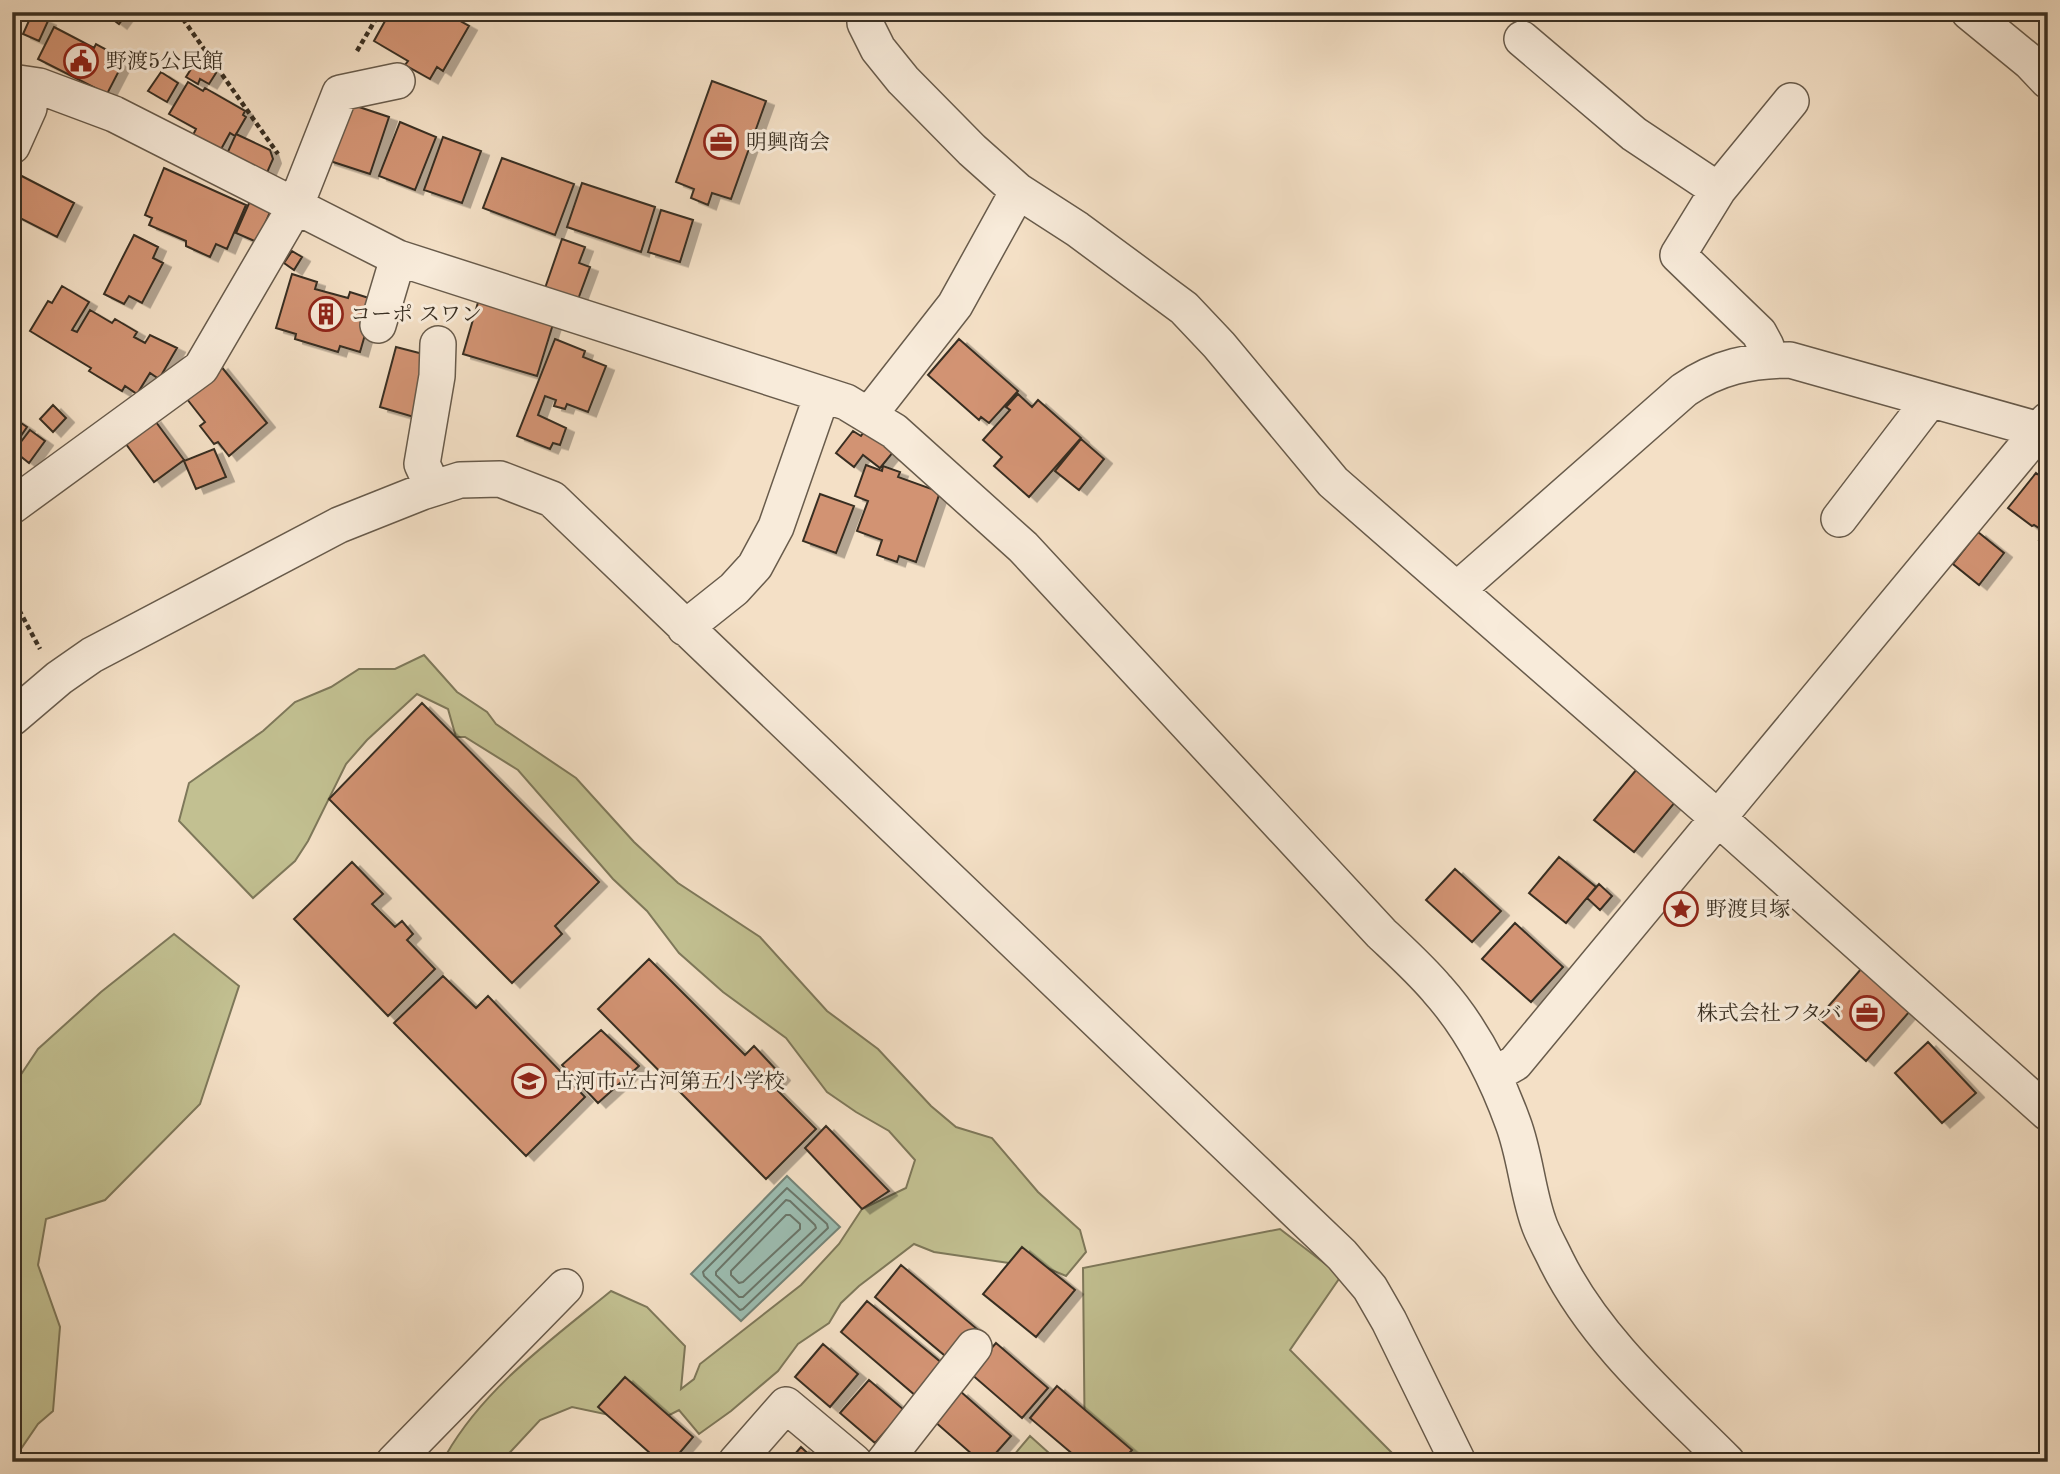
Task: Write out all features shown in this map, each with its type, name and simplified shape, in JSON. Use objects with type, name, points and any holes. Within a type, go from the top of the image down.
[{"type":"street","points":[[866,12],[865,23],[878,49],[902,80],[972,150],[1018,191],[1077,229],[1184,308],[1219,345],[1333,482],[1719,818],[2048,1113]]},
{"type":"street","points":[[1969,12],[2030,62],[2048,81]]},
{"type":"street","points":[[1521,39],[1634,134],[1718,190]]},
{"type":"street","points":[[12,506],[201,368],[299,198],[340,93],[397,81]]},
{"type":"street","points":[[12,146],[29,108],[21,84],[39,86],[114,114],[267,191],[299,198],[398,258],[846,402],[894,430],[1023,547],[1381,933],[1438,990],[1494,1075],[1514,1124],[1538,1221],[1571,1288],[1599,1328],[1636,1371],[1727,1462]]},
{"type":"street","points":[[1767,360],[1766,346],[1759,333],[1678,255],[1718,190],[1791,101]]},
{"type":"street","points":[[869,415],[955,305],[1018,191]]},
{"type":"street","points":[[378,326],[398,258]]},
{"type":"street","points":[[433,488],[422,464],[437,376],[438,344]]},
{"type":"street","points":[[1458,589],[1685,390],[1699,380],[1731,366],[1767,360],[1790,360],[2045,429],[1515,1063],[1494,1075]]},
{"type":"street","points":[[685,628],[734,589],[755,566],[776,527],[822,396]]},
{"type":"street","points":[[1839,519],[1930,400]]},
{"type":"street","points":[[12,718],[59,678],[92,655],[339,526],[433,488],[460,480],[500,479],[552,499],[1342,1255],[1370,1288],[1389,1321],[1458,1462]]},
{"type":"street","points":[[394,1462],[565,1287]]},
{"type":"street","points":[[884,1462],[974,1347]]},
{"type":"street","points":[[736,1462],[786,1405],[854,1462]]},
{"type":"path","points":[[178,12],[299,198]]},
{"type":"path","points":[[12,607],[18,608],[49,666],[59,678]]},
{"type":"shaded area","points":[[424,655],[457,692],[487,712],[496,724],[576,778],[634,842],[678,883],[760,937],[827,1011],[878,1049],[931,1106],[956,1127],[992,1138],[1038,1192],[1080,1230],[1086,1252],[1066,1276],[1038,1264],[1009,1263],[934,1252],[914,1244],[859,1286],[841,1303],[829,1323],[798,1344],[778,1371],[699,1434],[679,1410],[652,1424],[572,1407],[540,1420],[501,1462],[312,1462],[315,1459],[377,1454],[446,1455],[479,1408],[520,1366],[611,1291],[647,1307],[685,1346],[681,1389],[694,1379],[700,1364],[801,1285],[839,1244],[862,1209],[906,1188],[915,1160],[889,1131],[827,1092],[786,1038],[723,992],[679,953],[647,911],[613,879],[518,770],[465,737],[456,737],[448,709],[417,694],[367,740],[346,764],[308,841],[295,861],[253,898],[179,821],[189,783],[263,731],[295,702],[331,687],[359,669],[395,669]]},
{"type":"shaded area","points":[[174,934],[239,986],[200,1104],[105,1200],[46,1219],[38,1265],[60,1327],[53,1411],[38,1424],[12,1462],[12,1088],[38,1049],[101,992]]},
{"type":"shaded area","points":[[1280,1229],[1341,1276],[1290,1350],[1396,1457],[1470,1458],[1465,1462],[1085,1462],[1083,1268]]},
{"type":"shaded area","points":[[1030,1436],[1059,1462],[1008,1462]]},
{"type":"water","points":[[787,1176],[840,1227],[741,1321],[691,1274]]},
{"type":"building","points":[[103,12],[128,12],[119,24]]},
{"type":"building","points":[[390,12],[444,12],[469,26],[443,71],[437,67],[430,79],[405,65],[408,61],[374,41]]},
{"type":"building","points":[[32,14],[48,21],[39,41],[23,34]]},
{"type":"building","name":"野渡5公民館","points":[[54,27],[94,48],[96,44],[118,56],[116,59],[123,63],[107,94],[38,59]]},
{"type":"building","points":[[198,58],[210,65],[209,68],[216,73],[209,84],[200,79],[198,84],[186,77]]},
{"type":"building","points":[[161,72],[178,83],[167,102],[148,91]]},
{"type":"building","name":"明興商会","points":[[712,81],[766,101],[731,199],[712,193],[708,205],[691,198],[694,189],[676,182]]},
{"type":"building","points":[[188,82],[203,91],[205,88],[245,111],[243,115],[246,117],[235,136],[230,133],[220,151],[193,135],[196,129],[169,114]]},
{"type":"building","points":[[347,103],[389,117],[370,174],[327,160]]},
{"type":"building","points":[[400,122],[436,137],[415,190],[379,176]]},
{"type":"building","points":[[236,134],[270,150],[273,159],[266,175],[226,156]]},
{"type":"building","points":[[443,137],[481,151],[462,203],[424,190]]},
{"type":"building","points":[[502,158],[574,184],[555,235],[483,208]]},
{"type":"building","points":[[164,168],[246,205],[227,249],[216,244],[210,257],[186,246],[186,241],[149,225],[152,218],[145,215]]},
{"type":"building","points":[[12,171],[74,203],[57,237],[12,214]]},
{"type":"building","points":[[582,183],[655,207],[641,252],[567,227]]},
{"type":"building","points":[[250,201],[271,210],[257,242],[236,233]]},
{"type":"building","points":[[661,210],[693,220],[680,262],[648,252]]},
{"type":"building","points":[[134,235],[158,247],[153,258],[163,263],[142,303],[129,296],[124,304],[104,294]]},
{"type":"building","points":[[562,239],[585,247],[579,263],[590,267],[577,302],[544,291]]},
{"type":"building","points":[[292,251],[302,257],[294,270],[284,263]]},
{"type":"building","name":"コーポ スワン","points":[[292,274],[317,282],[315,289],[348,298],[350,292],[375,300],[360,352],[340,346],[338,352],[295,339],[296,334],[276,328]]},
{"type":"building","points":[[62,286],[89,302],[72,330],[77,332],[90,310],[112,323],[115,319],[137,332],[134,337],[145,343],[150,335],[177,348],[159,379],[150,373],[137,394],[125,386],[122,391],[89,371],[91,368],[30,331],[48,301],[52,303]]},
{"type":"building","points":[[479,299],[554,321],[537,376],[463,354]]},
{"type":"building","points":[[555,339],[585,351],[583,357],[606,366],[588,412],[567,404],[565,409],[554,406],[556,400],[545,396],[538,415],[566,428],[560,445],[553,443],[550,449],[517,436]]},
{"type":"building","points":[[959,339],[1018,391],[989,423],[981,417],[979,420],[928,375]]},
{"type":"building","points":[[396,347],[427,355],[414,417],[380,407]]},
{"type":"building","points":[[220,365],[267,423],[229,456],[218,442],[214,444],[200,426],[205,422],[183,394]]},
{"type":"building","points":[[1018,394],[1032,407],[1038,400],[1081,438],[1029,497],[994,466],[1002,457],[983,440],[1010,410],[1006,407]]},
{"type":"building","points":[[53,405],[66,418],[53,432],[40,419]]},
{"type":"building","points":[[12,417],[27,427],[12,449]]},
{"type":"building","points":[[153,418],[184,460],[154,482],[123,440]]},
{"type":"building","points":[[866,429],[894,451],[880,468],[863,455],[854,467],[836,453],[853,431],[861,436]]},
{"type":"building","points":[[30,430],[45,441],[29,463],[14,451]]},
{"type":"building","points":[[1081,439],[1104,459],[1079,490],[1055,471]]},
{"type":"building","points":[[214,449],[226,477],[196,489],[184,461]]},
{"type":"building","points":[[866,465],[882,471],[883,466],[900,472],[898,477],[940,492],[916,562],[899,556],[897,562],[877,555],[882,540],[857,531],[868,501],[855,496]]},
{"type":"building","points":[[2036,473],[2048,482],[2048,547],[2039,540],[2045,532],[2008,508]]},
{"type":"building","points":[[820,494],[854,506],[836,553],[803,541]]},
{"type":"building","points":[[1978,532],[2004,553],[1979,585],[1953,564]]},
{"type":"building","points":[[422,703],[599,882],[555,926],[562,934],[512,983],[329,799]]},
{"type":"building","points":[[1637,769],[1676,801],[1634,852],[1594,820]]},
{"type":"building","points":[[1559,857],[1596,887],[1566,923],[1529,893]]},
{"type":"building","points":[[352,862],[383,894],[372,904],[395,927],[402,921],[413,934],[407,940],[435,969],[388,1016],[294,919]]},
{"type":"building","points":[[1455,869],[1501,911],[1472,942],[1426,900]]},
{"type":"building","points":[[1599,884],[1612,896],[1600,910],[1587,898]]},
{"type":"building","points":[[1515,923],[1563,967],[1531,1002],[1482,959]]},
{"type":"building","points":[[649,959],[745,1055],[754,1046],[782,1076],[773,1086],[816,1129],[766,1179],[598,1009]]},
{"type":"building","points":[[1862,968],[1910,1011],[1866,1061],[1818,1018]]},
{"type":"building","points":[[443,976],[476,1008],[488,996],[585,1097],[526,1156],[394,1023]]},
{"type":"building","points":[[601,1030],[639,1066],[598,1103],[562,1065]]},
{"type":"building","points":[[1928,1042],[1976,1093],[1942,1123],[1895,1073]]},
{"type":"building","points":[[826,1126],[889,1191],[862,1209],[805,1148]]},
{"type":"building","points":[[1022,1247],[1075,1290],[1036,1337],[983,1294]]},
{"type":"building","points":[[901,1265],[977,1329],[950,1360],[875,1297]]},
{"type":"building","points":[[867,1301],[943,1364],[916,1396],[841,1332]]},
{"type":"building","points":[[996,1343],[1048,1388],[1022,1418],[970,1373]]},
{"type":"building","points":[[823,1344],[858,1374],[830,1407],[795,1377]]},
{"type":"building","points":[[625,1377],[693,1437],[672,1462],[660,1462],[598,1407]]},
{"type":"building","points":[[869,1380],[904,1410],[875,1443],[840,1413]]},
{"type":"building","points":[[1057,1386],[1132,1450],[1122,1462],[1082,1462],[1030,1418]]},
{"type":"building","points":[[960,1391],[1011,1436],[988,1462],[981,1462],[934,1421]]},
{"type":"building","points":[[801,1447],[817,1462],[788,1462]]},
{"type":"place","name":"野渡5公民館","points":[[81,61]]},
{"type":"place","name":"明興商会","points":[[721,142]]},
{"type":"place","name":"コーポ スワン","points":[[326,314]]},
{"type":"place","name":"野渡貝塚","points":[[1681,909]]},
{"type":"place","name":"株式会社フタバ","points":[[1867,1013]]},
{"type":"place","name":"古河市立古河第五小学校","points":[[529,1081]]}]
